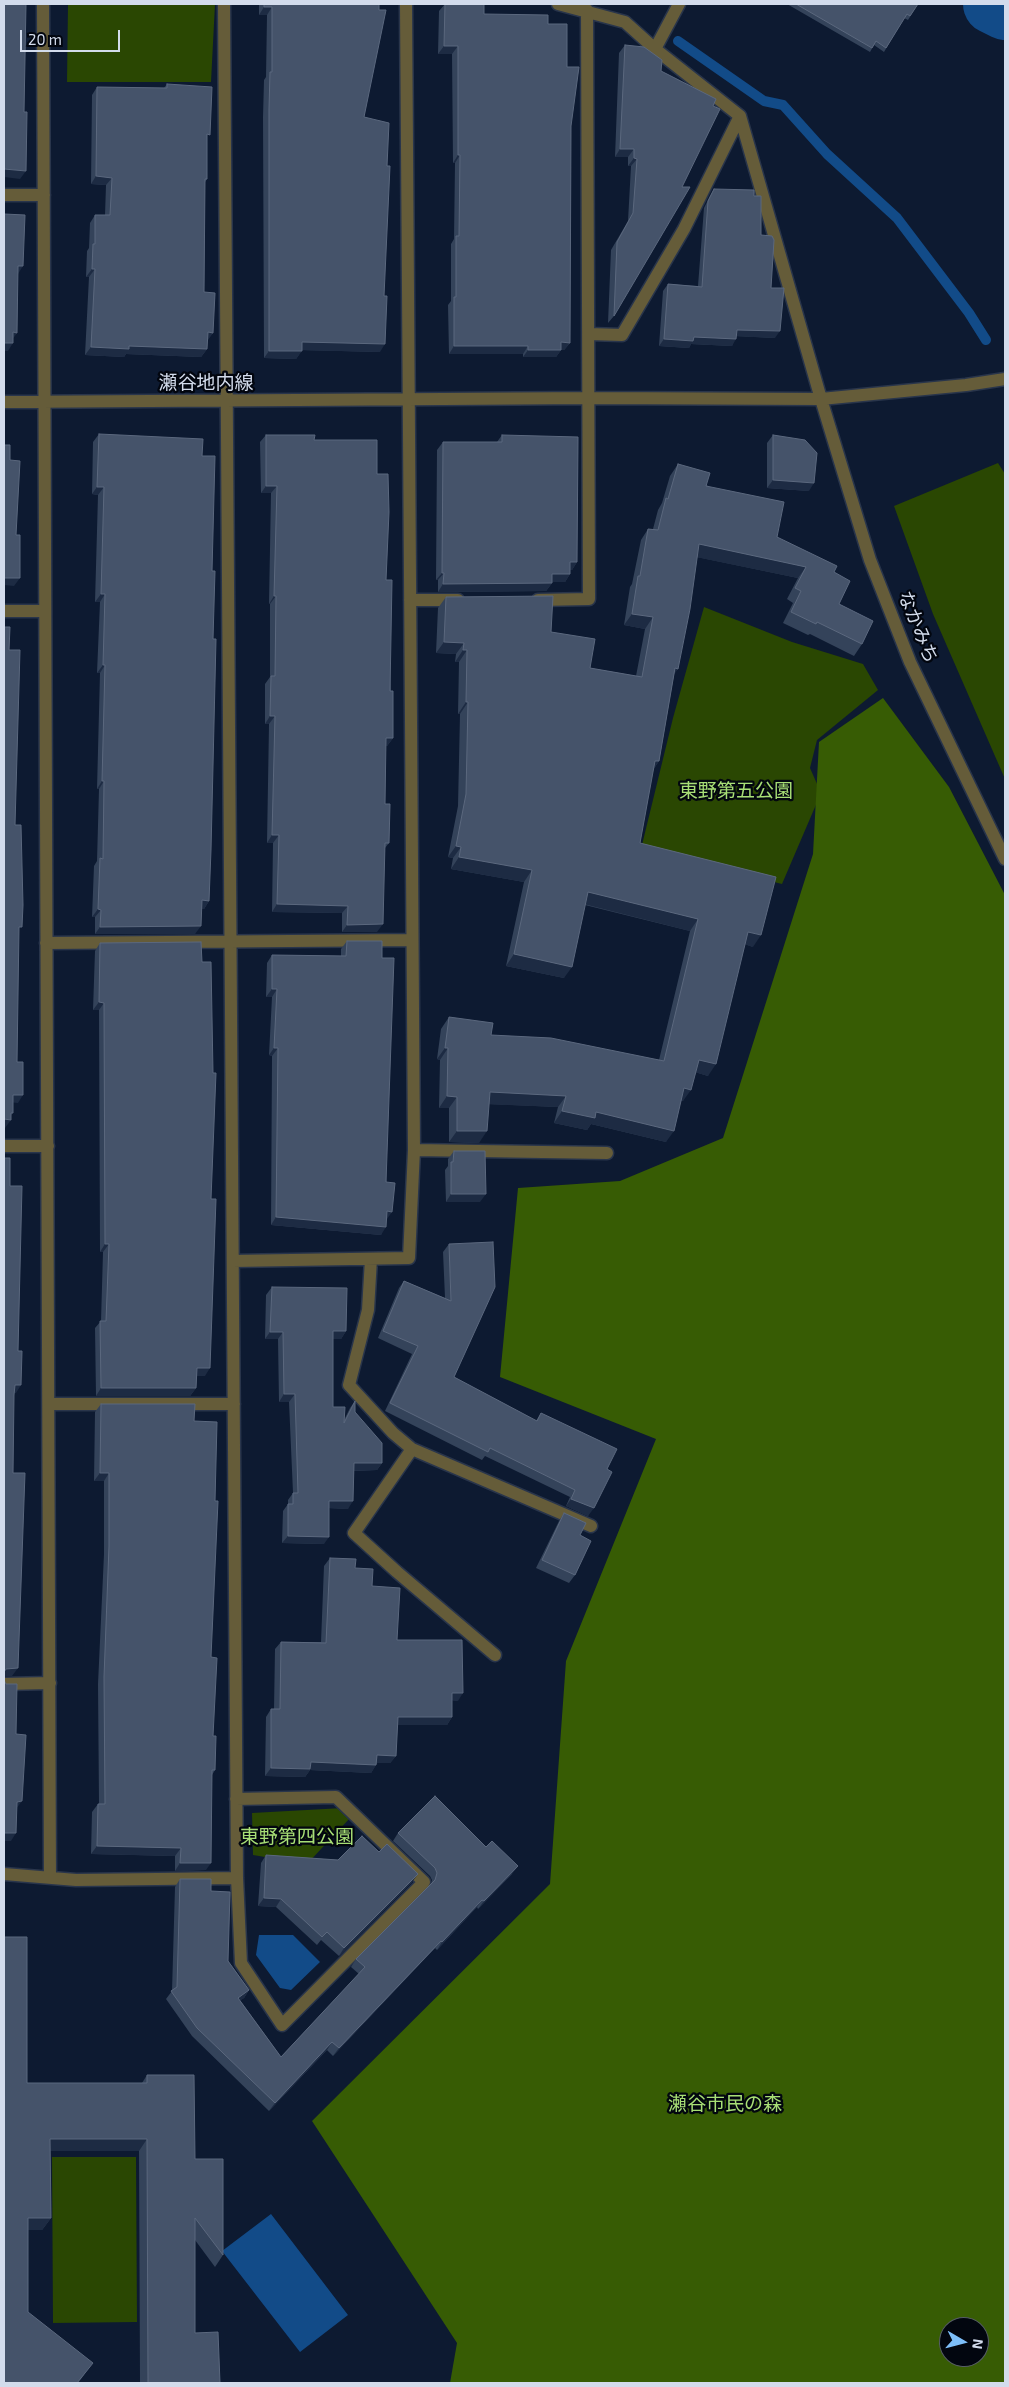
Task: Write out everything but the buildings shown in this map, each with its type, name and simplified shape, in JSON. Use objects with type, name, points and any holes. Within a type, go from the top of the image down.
[{"type":"street","points":[[43,4],[50,1878]]},
{"type":"street","points":[[224,4],[231,941],[236,1799],[237,1878],[241,1963],[282,2025],[424,1882],[336,1796],[236,1799]]},
{"type":"street","points":[[233,1261],[409,1258],[414,1150],[406,4]]},
{"type":"street","points":[[558,4],[587,10],[626,22],[655,49],[740,116],[684,229],[622,335],[590,334]]},
{"type":"street","points":[[655,49],[679,4]]},
{"type":"street","points":[[529,600],[588,599],[590,334],[587,10]]},
{"type":"street","name":"なかみち","points":[[740,116],[801,320],[821,399],[870,560],[910,662],[1005,859]]},
{"type":"street","points":[[4,196],[44,195]]},
{"type":"street","name":"瀬谷地内線","points":[[4,402],[408,401],[590,398],[821,399],[966,385],[1005,379]]},
{"type":"street","points":[[410,600],[470,600]]},
{"type":"street","points":[[4,611],[46,611]]},
{"type":"street","points":[[46,943],[412,940]]},
{"type":"street","points":[[4,1146],[48,1146]]},
{"type":"street","points":[[414,1150],[607,1153]]},
{"type":"street","points":[[370,1259],[368,1310],[349,1385],[393,1432],[412,1449],[591,1526]]},
{"type":"street","points":[[49,1404],[234,1404]]},
{"type":"street","points":[[412,1449],[354,1533],[495,1654]]},
{"type":"street","points":[[4,1684],[50,1684]]},
{"type":"street","points":[[4,1874],[76,1880],[237,1878]]},
{"type":"green space","points":[[68,4],[215,4],[211,82],[67,82]]},
{"type":"green space","points":[[998,463],[1005,474],[1005,779],[933,614],[894,506]]},
{"type":"green space","name":"東野第五公園","points":[[704,607],[792,642],[863,664],[878,690],[817,740],[810,768],[821,793],[782,884],[641,849],[673,718]]},
{"type":"green space","name":"瀬谷市民の森","points":[[883,698],[949,787],[1005,895],[1005,2383],[450,2383],[457,2343],[312,2121],[550,1884],[566,1661],[656,1439],[500,1377],[518,1188],[620,1181],[723,1138],[813,854],[819,742]]},
{"type":"green space","name":"東野第四公園","points":[[343,1808],[351,1817],[307,1864],[253,1855],[252,1813]]},
{"type":"green space","points":[[52,2157],[136,2157],[137,2322],[53,2323]]},
{"type":"water","points":[[259,1935],[293,1935],[320,1962],[291,1990],[280,1988],[256,1955]]},
{"type":"water","points":[[271,2214],[348,2315],[300,2352],[222,2251]]},
{"type":"waterway","points":[[993,4],[1005,10]]},
{"type":"waterway","points":[[678,41],[764,101],[783,105],[827,154],[897,218],[969,313],[986,340]]}]
